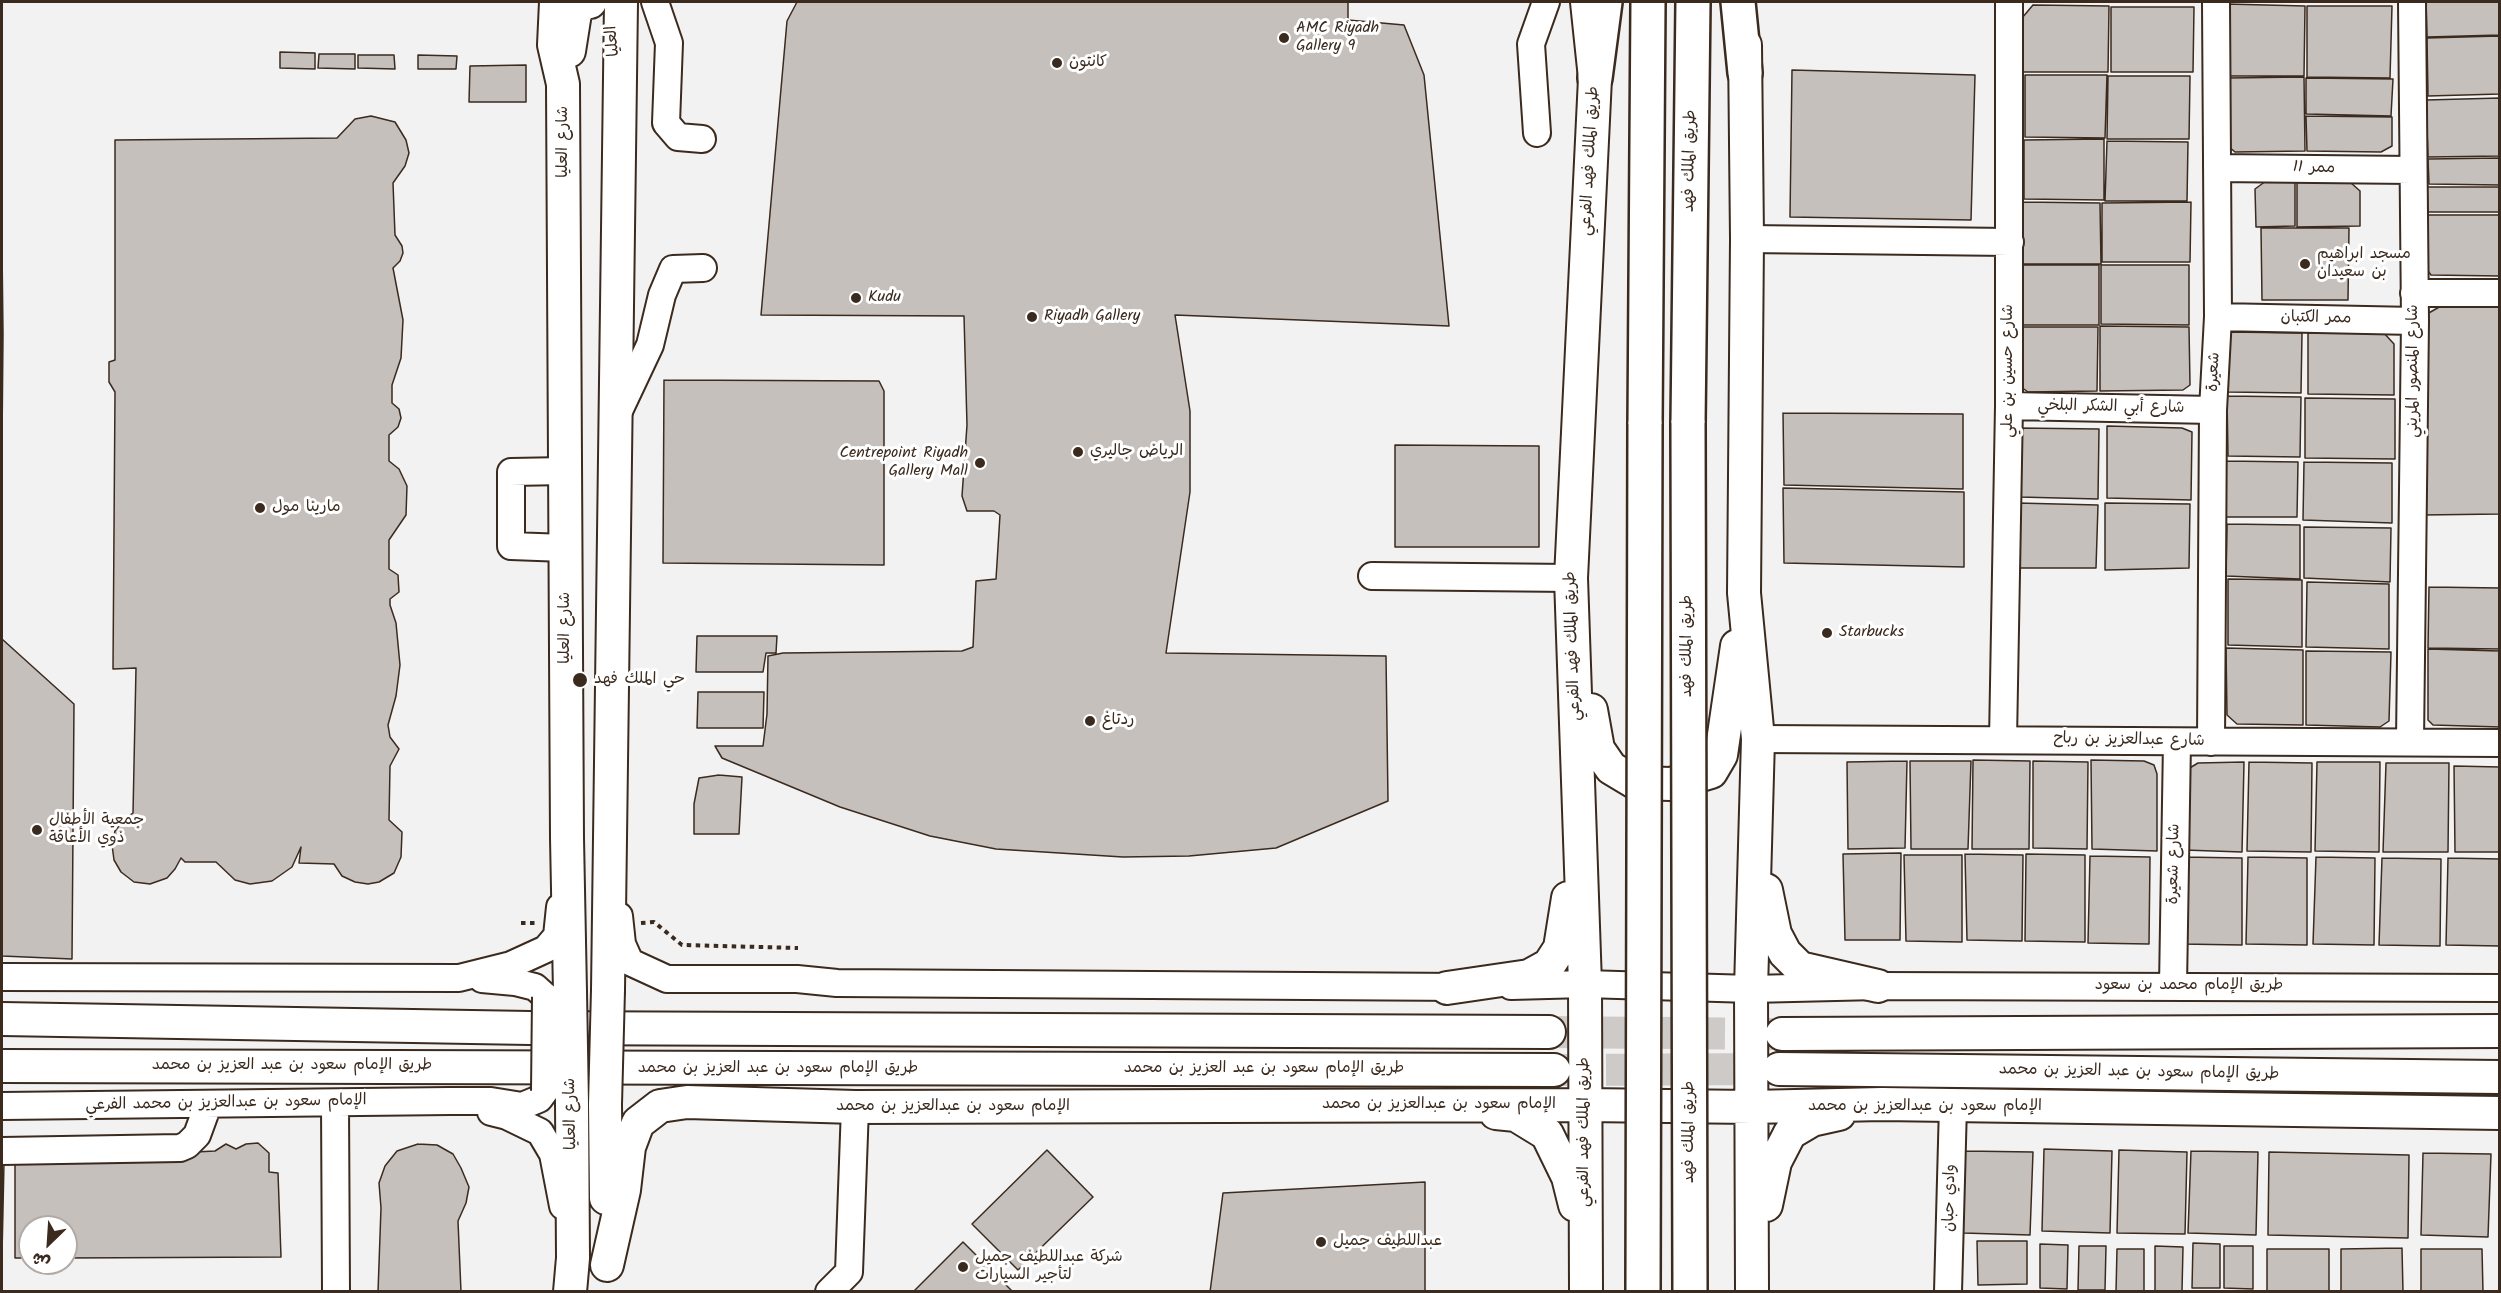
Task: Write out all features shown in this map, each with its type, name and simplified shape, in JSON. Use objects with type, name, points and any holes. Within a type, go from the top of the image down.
[{"type":"highway","points":[[1595,78],[1605,2]]},
{"type":"highway","points":[[1643,1292],[1648,2]]},
{"type":"highway","name":"طريق الملك فهد","points":[[1690,1292],[1688,423],[1693,2]]},
{"type":"highway","points":[[1738,2],[1745,73]]},
{"type":"main road","name":"شارع العليا","points":[[556,2],[554,45],[563,84],[567,838],[558,994],[559,1097],[573,1258],[570,1292]]},
{"type":"main road","points":[[563,84],[574,13],[582,3],[590,2]]},
{"type":"main road","name":"العليا","points":[[597,2],[603,3],[610,10],[620,88]]},
{"type":"main road","name":"شارع العليا","points":[[607,1278],[605,1104],[617,415],[621,2]]},
{"type":"main road","name":"طريق الملك فهد الفرعي","points":[[1586,1292],[1585,984],[1571,588],[1595,78],[1587,2]]},
{"type":"main road","points":[[1745,2],[1747,239],[1744,593],[1758,739],[1751,989],[1753,1283]]},
{"type":"main road","points":[[1571,588],[1598,749],[1611,768],[1636,783],[1671,784],[1711,772],[1721,755],[1744,593]]},
{"type":"main road","points":[[1447,988],[1529,976],[1549,965],[1560,948],[1580,820]]},
{"type":"main road","points":[[1755,832],[1775,934],[1785,953],[1800,968],[1878,986]]},
{"type":"main road","points":[[2,1019],[530,1028],[1550,1032]]},
{"type":"main road","points":[[1782,1034],[2499,1031]]},
{"type":"main road","name":"طريق الإمام سعود بن عبد العزيز بن محمد","points":[[2,1066],[1554,1070]]},
{"type":"main road","name":"طريق الإمام سعود بن عبد العزيز بن محمد","points":[[1779,1069],[2499,1077]]},
{"type":"main road","name":"الإمام سعود بن عبدالعزيز بن محمد","points":[[607,1278],[624,1190],[629,1147],[638,1123],[660,1106],[687,1102],[855,1107],[1584,1105],[1752,1107],[1882,1104],[2499,1113]]},
{"type":"main road","points":[[1753,1283],[1775,1162],[1790,1133],[1812,1120],[1882,1104]]},
{"type":"main road","points":[[1421,1105],[1516,1115],[1547,1134],[1568,1177],[1585,1245]]},
{"type":"street","points":[[656,2],[669,43],[666,123],[678,137],[702,139]]},
{"type":"street","points":[[1537,133],[1531,45],[1546,2]]},
{"type":"street","name":"شارع حسين بن علي","points":[[2003,740],[2009,406],[2009,2]]},
{"type":"street","name":"شعيرة","points":[[2211,742],[2213,410],[2218,317],[2216,2]]},
{"type":"street","name":"شارع المنصور المريني","points":[[2410,741],[2415,321],[2412,2]]},
{"type":"street","name":"ممر 11","points":[[2217,168],[2412,170]]},
{"type":"street","points":[[1747,239],[2010,242]]},
{"type":"street","points":[[617,415],[650,345],[662,295],[673,269],[703,268]]},
{"type":"street","points":[[2414,292],[2499,293]]},
{"type":"street","name":"ممر الكتبان","points":[[2218,317],[2415,321]]},
{"type":"street","name":"شارع أبي الشكر البلخي","points":[[2009,406],[2213,410]]},
{"type":"street","points":[[565,471],[511,472],[511,546],[566,548]]},
{"type":"street","points":[[1372,576],[1571,588]]},
{"type":"street","name":"شارع عبدالعزيز بن رباح","points":[[1758,739],[2499,743]]},
{"type":"street","name":"شارع شعيرة","points":[[2173,986],[2177,742]]},
{"type":"street","points":[[459,978],[532,957],[546,949],[558,936],[567,838]]},
{"type":"street","name":"طريق الإمام محمد بن سعود","points":[[609,847],[622,944],[630,962],[668,979],[797,980],[849,983],[1447,988],[1585,984],[1751,989],[1878,986],[2499,988]]},
{"type":"street","points":[[2,977],[459,978],[515,982],[558,994]]},
{"type":"street","points":[[450,1101],[491,1101],[522,1106],[539,1099],[559,1097]]},
{"type":"street","points":[[450,1101],[507,1116],[540,1132],[553,1154],[573,1258]]},
{"type":"street","name":"الإمام سعود بن عبدالعزيز بن محمد الفرعي","points":[[2,1106],[450,1101]]},
{"type":"street","points":[[334,1104],[336,1292]]},
{"type":"street","points":[[2,1151],[180,1148],[187,1145],[197,1135],[208,1105]]},
{"type":"street","name":"وادي حبان","points":[[1948,1292],[1953,1105]]},
{"type":"street","points":[[829,1292],[850,1282],[855,1107]]},
{"type":"path","points":[[654,922],[682,945],[798,948]]},
{"type":"path","points":[[521,923],[541,923]]},
{"type":"building","name":"الرياض جاليري","points":[[797,2],[1348,2],[1348,20],[1404,25],[1424,75],[1449,326],[1175,315],[1190,411],[1190,492],[1166,653],[1386,656],[1388,801],[1276,848],[1189,856],[1123,857],[996,849],[930,836],[840,807],[722,758],[715,746],[763,746],[767,714],[768,656],[783,653],[962,651],[973,647],[976,581],[996,579],[1000,515],[994,511],[967,511],[962,496],[967,425],[964,316],[761,315],[787,21]]},
{"type":"building","points":[[2426,2],[2500,2],[2500,35],[2427,37]]},
{"type":"building","points":[[2226,4],[2305,6],[2304,76],[2228,76]]},
{"type":"building","points":[[2033,5],[2109,6],[2108,72],[2023,72],[2022,18]]},
{"type":"building","points":[[2307,6],[2392,6],[2390,78],[2307,77]]},
{"type":"building","points":[[2111,7],[2194,7],[2193,72],[2111,72]]},
{"type":"building","points":[[2500,36],[2500,94],[2428,96],[2427,38]]},
{"type":"building","points":[[280,52],[315,53],[315,69],[280,68]]},
{"type":"building","points":[[319,54],[355,54],[355,69],[318,68]]},
{"type":"building","points":[[358,55],[394,55],[395,69],[358,68]]},
{"type":"building","points":[[418,55],[457,56],[456,69],[418,69]]},
{"type":"building","points":[[526,65],[526,102],[469,102],[470,66]]},
{"type":"building","points":[[1792,70],[1975,75],[1971,220],[1790,217]]},
{"type":"building","points":[[2025,75],[2107,75],[2105,138],[2025,137]]},
{"type":"building","points":[[2108,76],[2190,76],[2189,139],[2107,139]]},
{"type":"building","points":[[2304,77],[2305,151],[2235,152],[2227,145],[2227,78]]},
{"type":"building","points":[[2306,78],[2393,79],[2391,116],[2306,114]]},
{"type":"building","points":[[2500,98],[2500,156],[2428,157],[2426,100]]},
{"type":"building","name":"مارينا مول","points":[[371,116],[395,122],[406,140],[409,153],[405,166],[393,183],[395,235],[402,246],[403,253],[400,261],[393,268],[403,320],[401,358],[392,385],[392,403],[399,409],[401,418],[398,427],[389,435],[389,461],[399,469],[407,486],[406,515],[389,540],[389,569],[398,575],[399,592],[390,599],[390,605],[396,623],[400,665],[396,696],[388,725],[390,737],[399,749],[390,766],[389,820],[402,832],[401,857],[394,873],[379,882],[368,884],[355,882],[342,876],[334,864],[299,863],[301,847],[292,867],[272,881],[250,884],[235,880],[216,862],[185,862],[181,858],[167,878],[150,884],[134,882],[121,872],[114,860],[112,845],[115,831],[124,819],[133,813],[136,668],[113,669],[115,392],[109,382],[109,362],[115,360],[115,140],[337,138],[355,119]]},
{"type":"building","points":[[2306,116],[2392,117],[2392,146],[2381,152],[2307,151]]},
{"type":"building","points":[[2104,139],[2104,200],[2024,199],[2024,140]]},
{"type":"building","points":[[2107,141],[2188,142],[2187,201],[2105,201]]},
{"type":"building","points":[[2500,158],[2500,185],[2429,184],[2428,159]]},
{"type":"building","points":[[2266,181],[2295,181],[2295,226],[2256,227],[2255,189]]},
{"type":"building","points":[[2297,181],[2350,182],[2360,191],[2360,226],[2297,227]]},
{"type":"building","points":[[2427,187],[2500,187],[2500,212],[2428,212]]},
{"type":"building","points":[[2022,202],[2100,203],[2101,264],[2021,264]]},
{"type":"building","points":[[2191,202],[2190,262],[2102,262],[2102,203]]},
{"type":"building","points":[[2428,215],[2500,215],[2500,276],[2431,275],[2428,271]]},
{"type":"building","name":"مسجد ابراهيم بن سعيدان","points":[[2261,228],[2349,228],[2348,300],[2262,300]]},
{"type":"building","points":[[2,248],[3,334],[2,444]]},
{"type":"building","points":[[2021,265],[2099,265],[2099,325],[2019,325]]},
{"type":"building","points":[[2101,265],[2189,265],[2189,325],[2101,324]]},
{"type":"building","points":[[2500,305],[2500,514],[2422,515],[2427,314],[2441,306]]},
{"type":"building","points":[[2100,326],[2189,327],[2190,385],[2183,390],[2100,391]]},
{"type":"building","points":[[2018,327],[2098,327],[2097,391],[2028,392],[2017,384]]},
{"type":"building","points":[[2227,332],[2302,333],[2301,393],[2228,392]]},
{"type":"building","points":[[2383,332],[2394,344],[2394,395],[2308,394],[2308,333]]},
{"type":"building","points":[[664,380],[879,381],[884,391],[884,565],[663,563]]},
{"type":"building","points":[[2227,396],[2301,397],[2300,457],[2228,456]]},
{"type":"building","points":[[2305,398],[2395,399],[2395,459],[2305,458]]},
{"type":"building","points":[[1783,413],[1963,414],[1963,489],[1784,485]]},
{"type":"building","points":[[2107,426],[2182,428],[2192,432],[2191,500],[2107,498]]},
{"type":"building","points":[[2018,428],[2099,429],[2098,499],[2019,497]]},
{"type":"building","points":[[1395,445],[1539,446],[1539,547],[1395,547]]},
{"type":"building","points":[[2225,461],[2298,462],[2297,517],[2226,517]]},
{"type":"building","points":[[2304,462],[2392,463],[2392,523],[2303,520]]},
{"type":"building","points":[[1783,488],[1964,492],[1964,567],[1784,563]]},
{"type":"building","points":[[2017,503],[2098,505],[2096,568],[2017,568]]},
{"type":"building","points":[[2105,503],[2190,504],[2189,568],[2105,570]]},
{"type":"building","points":[[2227,524],[2300,525],[2300,579],[2226,576]]},
{"type":"building","points":[[2304,527],[2391,528],[2390,582],[2304,578]]},
{"type":"building","points":[[2228,579],[2302,580],[2302,647],[2228,645]]},
{"type":"building","points":[[2307,582],[2389,584],[2389,649],[2306,647]]},
{"type":"building","points":[[2429,587],[2500,588],[2500,649],[2428,648]]},
{"type":"building","points":[[697,636],[777,636],[776,653],[766,653],[763,672],[696,672]]},
{"type":"building","name":"جمعية الأطفال ذوي الأعاقة","points":[[2,639],[74,704],[72,959],[2,956]]},
{"type":"building","points":[[2226,648],[2303,650],[2303,725],[2237,724],[2227,715]]},
{"type":"building","points":[[2428,649],[2500,651],[2500,727],[2433,725],[2428,720]]},
{"type":"building","points":[[2306,651],[2391,652],[2389,721],[2380,727],[2306,725]]},
{"type":"building","points":[[698,692],[764,692],[763,728],[697,728]]},
{"type":"building","points":[[1973,760],[2030,761],[2029,849],[1972,849]]},
{"type":"building","points":[[2091,760],[2144,761],[2154,765],[2157,774],[2157,851],[2092,849]]},
{"type":"building","points":[[1907,761],[1905,848],[1848,849],[1847,762]]},
{"type":"building","points":[[1910,761],[1971,761],[1968,849],[1911,849]]},
{"type":"building","points":[[2033,761],[2088,762],[2087,849],[2033,848]]},
{"type":"building","points":[[2244,762],[2242,852],[2184,850],[2188,769],[2198,763]]},
{"type":"building","points":[[2249,762],[2312,763],[2311,852],[2247,851]]},
{"type":"building","points":[[2317,762],[2380,762],[2379,852],[2315,851]]},
{"type":"building","points":[[2386,763],[2449,763],[2448,852],[2383,852]]},
{"type":"building","points":[[2454,766],[2500,767],[2500,852],[2455,852]]},
{"type":"building","points":[[719,775],[742,777],[739,834],[694,834],[694,804],[699,778]]},
{"type":"building","points":[[1901,853],[1900,940],[1845,940],[1843,854]]},
{"type":"building","points":[[1965,854],[2023,855],[2022,941],[1967,940]]},
{"type":"building","points":[[2026,854],[2085,855],[2085,942],[2025,941]]},
{"type":"building","points":[[1904,855],[1962,855],[1962,942],[1906,941]]},
{"type":"building","points":[[2090,856],[2150,857],[2149,944],[2088,943]]},
{"type":"building","points":[[2183,857],[2242,858],[2242,945],[2181,944]]},
{"type":"building","points":[[2248,857],[2307,858],[2307,945],[2246,944]]},
{"type":"building","points":[[2316,857],[2375,858],[2374,945],[2313,944]]},
{"type":"building","points":[[2382,858],[2441,859],[2440,946],[2379,945]]},
{"type":"building","points":[[2448,858],[2500,859],[2500,946],[2446,945]]},
{"type":"building","points":[[258,1143],[269,1153],[269,1172],[278,1173],[281,1257],[78,1258],[78,1215],[18,1215],[18,1258],[15,1258],[15,1161],[215,1151],[226,1144],[236,1149],[246,1144]]},
{"type":"building","points":[[418,1144],[437,1145],[453,1154],[469,1187],[466,1203],[458,1221],[461,1292],[378,1292],[381,1208],[379,1183],[385,1166],[397,1151]]},
{"type":"building","points":[[2044,1149],[2112,1151],[2110,1233],[2042,1231]]},
{"type":"building","points":[[1047,1150],[1093,1197],[1018,1270],[972,1224]]},
{"type":"building","points":[[2119,1150],[2187,1152],[2185,1234],[2117,1233]]},
{"type":"building","points":[[1965,1151],[2033,1152],[2030,1235],[1963,1233]]},
{"type":"building","points":[[2191,1151],[2258,1152],[2256,1235],[2188,1233]]},
{"type":"building","points":[[2269,1152],[2409,1155],[2408,1238],[2268,1235]]},
{"type":"building","points":[[2423,1153],[2491,1154],[2488,1237],[2421,1235]]},
{"type":"building","points":[[2,1162],[4,1162],[2,1255]]},
{"type":"building","name":"عبداللطيف جميل","points":[[1425,1182],[1425,1292],[1210,1292],[1223,1193]]},
{"type":"building","points":[[1977,1241],[2027,1241],[2027,1284],[1978,1285]]},
{"type":"building","name":"شركة عبداللطيف جميل لتأجير السيارات","points":[[963,1242],[1013,1292],[913,1292]]},
{"type":"building","points":[[2193,1243],[2220,1244],[2220,1288],[2192,1288]]},
{"type":"building","points":[[2040,1244],[2068,1245],[2067,1289],[2040,1288]]},
{"type":"building","points":[[2079,1246],[2106,1246],[2105,1290],[2078,1290]]},
{"type":"building","points":[[2155,1246],[2183,1247],[2182,1291],[2155,1291]]},
{"type":"building","points":[[2224,1246],[2253,1246],[2253,1289],[2224,1288]]},
{"type":"building","points":[[2402,1248],[2403,1292],[2341,1292],[2341,1249]]},
{"type":"building","points":[[2117,1249],[2144,1249],[2144,1292],[2116,1292]]},
{"type":"building","points":[[2267,1249],[2329,1249],[2329,1291],[2267,1292]]},
{"type":"building","points":[[2421,1249],[2482,1249],[2483,1292],[2421,1292]]},
{"type":"tunnel","points":[[1549,1032],[1779,1034]]},
{"type":"tunnel","points":[[1558,1070],[1778,1069]]},
{"type":"place","name":"AMC Riyadh Gallery 9","points":[[1284,38]]},
{"type":"place","name":"كانتون","points":[[1057,63]]},
{"type":"place","name":"مسجد ابراهيم بن سعيدان","points":[[2305,264]]},
{"type":"place","name":"Kudu","points":[[856,298]]},
{"type":"place","name":"Riyadh Gallery","points":[[1032,317]]},
{"type":"place","name":"الرياض جاليري","points":[[1078,452]]},
{"type":"place","name":"Centrepoint Riyadh Gallery Mall","points":[[980,463]]},
{"type":"place","name":"مارينا مول","points":[[260,508]]},
{"type":"place","name":"Starbucks","points":[[1827,633]]},
{"type":"place","name":"حي الملك فهد","points":[[580,680]]},
{"type":"place","name":"ردتاغ","points":[[1090,721]]},
{"type":"place","name":"جمعية الأطفال ذوي الأعاقة","points":[[37,830]]},
{"type":"place","name":"عبداللطيف جميل","points":[[1321,1242]]},
{"type":"place","name":"شركة عبداللطيف جميل لتأجير السيارات","points":[[963,1267]]}]
